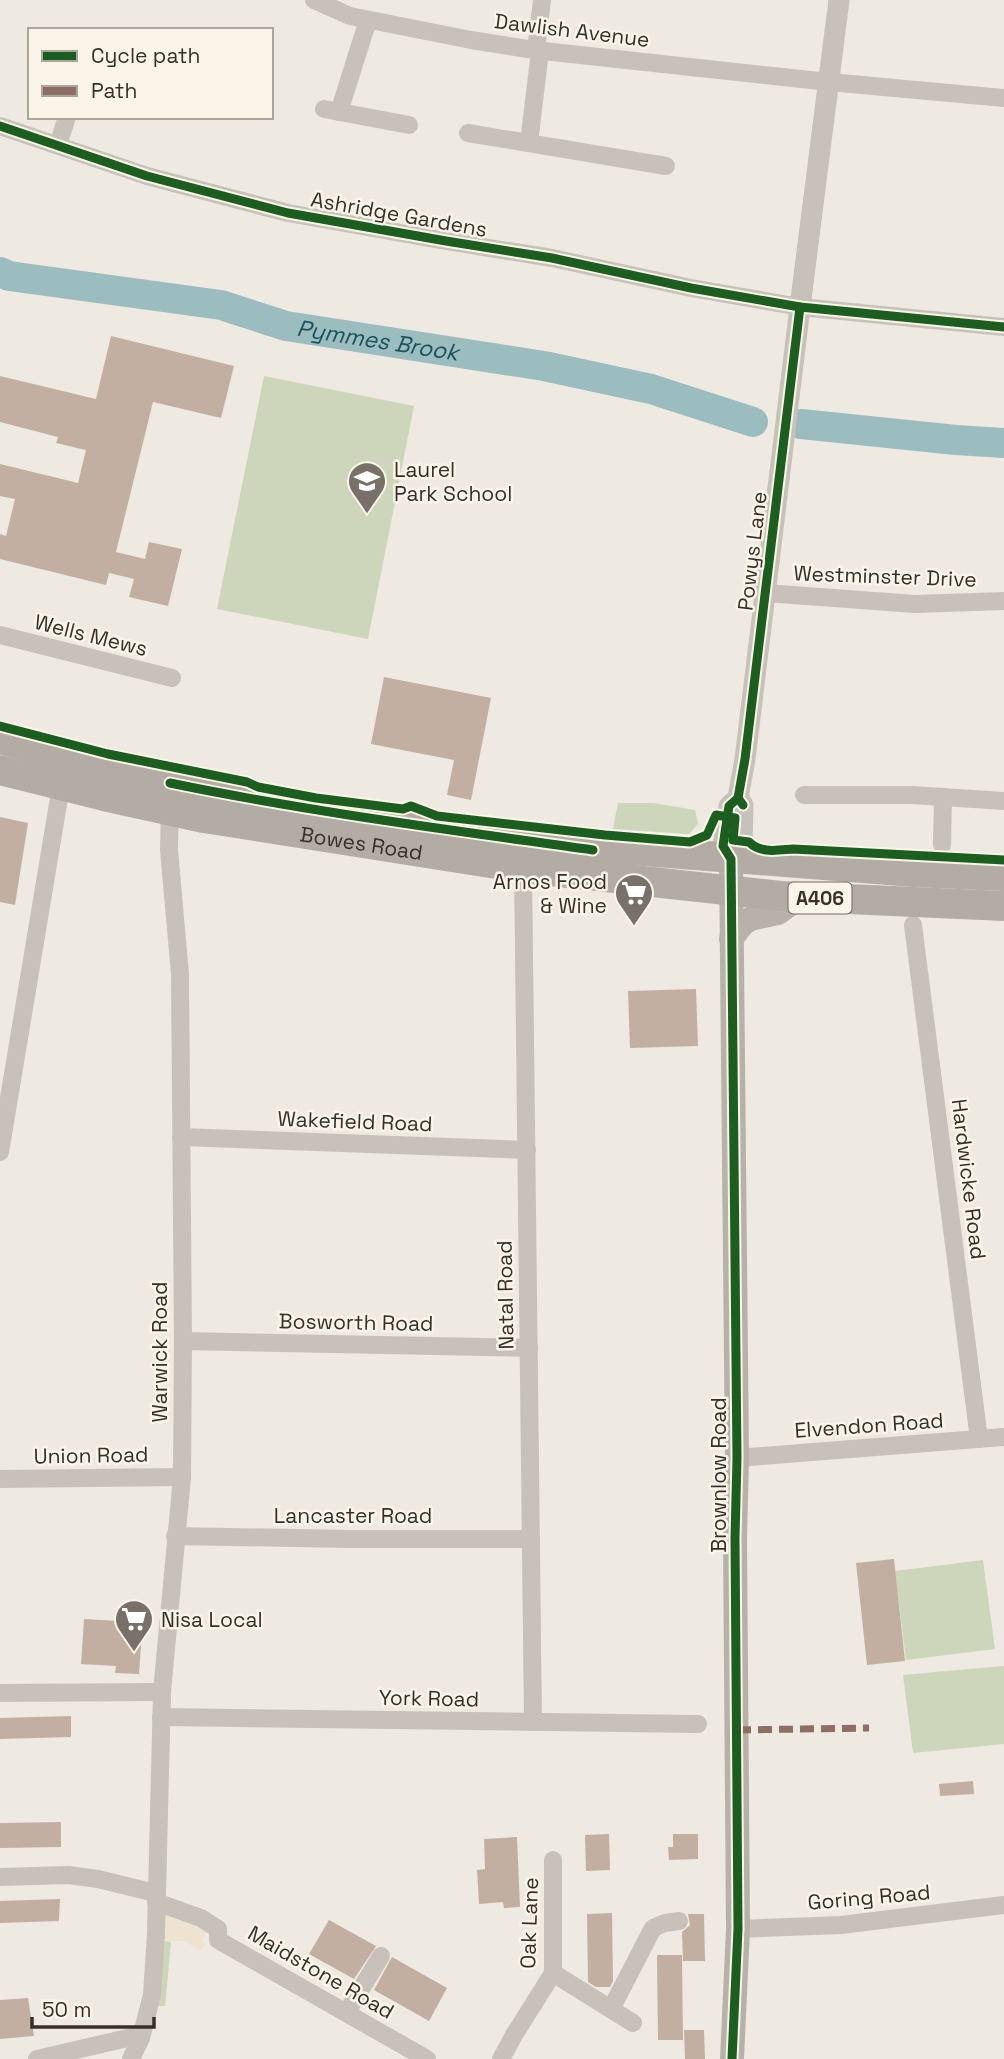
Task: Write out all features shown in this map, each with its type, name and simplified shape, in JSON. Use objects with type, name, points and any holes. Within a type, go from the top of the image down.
[{"type":"highway","name":"Bowes Road","points":[[0,739],[115,771],[170,797],[204,818],[523,868],[730,891]]},
{"type":"highway","name":"Bowes Road","points":[[0,770],[61,786],[170,797],[230,795],[593,850],[631,850],[914,872],[1004,876]]},
{"type":"highway","name":"A406","points":[[730,891],[800,897],[912,914],[1004,906]]},
{"type":"main road","name":"A406","points":[[593,850],[632,861],[714,870],[722,873],[730,891]]},
{"type":"main road","name":"Powys Lane","points":[[730,891],[731,859]]},
{"type":"main road","name":"Brownlow Road","points":[[730,891],[737,1458],[735,1538],[738,1929],[732,2059]]},
{"type":"main road","points":[[731,940],[750,919],[778,913],[800,897]]},
{"type":"street","name":"Dawlish Avenue","points":[[314,0],[349,16],[538,51],[829,82],[1004,97]]},
{"type":"street","points":[[528,143],[542,0]]},
{"type":"street","name":"Powys Lane","points":[[731,859],[723,846],[726,817],[729,806],[738,798],[745,759],[839,0]]},
{"type":"street","points":[[368,20],[331,111],[409,125]]},
{"type":"street","points":[[58,145],[66,119]]},
{"type":"street","name":"Ashridge Gardens","points":[[0,127],[147,176],[288,212],[552,258],[691,288],[800,307],[1004,327]]},
{"type":"street","points":[[468,133],[666,166]]},
{"type":"street","name":"Westminster Drive","points":[[765,593],[915,604],[1004,601]]},
{"type":"street","name":"Wells Mews","points":[[0,635],[172,678]]},
{"type":"street","points":[[0,1152],[61,786]]},
{"type":"street","points":[[804,795],[943,797],[1004,801]]},
{"type":"street","name":"Warwick Road","points":[[141,2038],[149,2012],[155,1959],[162,1692],[182,1477],[180,974],[170,850],[170,797]]},
{"type":"street","points":[[942,845],[943,797]]},
{"type":"street","name":"Natal Road","points":[[523,868],[533,1722]]},
{"type":"street","name":"Hardwicke Road","points":[[912,914],[979,1440]]},
{"type":"street","name":"Wakefield Road","points":[[181,1137],[527,1150]]},
{"type":"street","name":"Bosworth Road","points":[[183,1340],[529,1348]]},
{"type":"street","name":"Elvendon Road","points":[[737,1458],[1004,1437]]},
{"type":"street","name":"Union Road","points":[[0,1479],[182,1477]]},
{"type":"street","name":"Lancaster Road","points":[[175,1536],[531,1539]]},
{"type":"street","points":[[0,1693],[162,1692]]},
{"type":"street","name":"York Road","points":[[161,1717],[698,1724]]},
{"type":"street","name":"Oak Lane","points":[[501,2059],[554,1973],[554,1860]]},
{"type":"street","points":[[0,1877],[68,1875],[98,1879],[155,1897]]},
{"type":"street","name":"Maidstone Road","points":[[155,1897],[201,1918],[218,1929],[218,1940],[427,2059]]},
{"type":"street","name":"Goring Road","points":[[738,1929],[841,1925],[1004,1905]]},
{"type":"street","points":[[611,2009],[653,1928],[665,1923],[679,1922]]},
{"type":"street","points":[[346,2012],[381,1956]]},
{"type":"street","points":[[554,1973],[633,2023]]},
{"type":"street","points":[[37,2059],[132,2037],[141,2038],[131,2059]]},
{"type":"green space","points":[[264,376],[414,406],[368,639],[217,609]]},
{"type":"green space","points":[[911,431],[1004,437],[1004,451],[910,441]]},
{"type":"green space","points":[[618,803],[653,803],[695,810],[698,824],[689,834],[613,829]]},
{"type":"green space","points":[[983,1560],[995,1649],[906,1660],[895,1571]]},
{"type":"green space","points":[[1004,1666],[1004,1744],[913,1753],[903,1675]]},
{"type":"green space","points":[[163,1941],[171,1942],[165,2006],[159,2006]]},
{"type":"shaded area","points":[[164,1911],[205,1929],[206,1933],[201,1941],[205,1944],[201,1951],[184,1941],[163,1941]]},
{"type":"building","points":[[111,336],[234,366],[221,418],[153,402],[116,552],[145,559],[149,542],[182,549],[168,606],[129,597],[134,579],[109,573],[106,585],[0,559],[0,534],[6,536],[15,499],[0,496],[0,464],[78,483],[86,450],[56,443],[58,437],[0,422],[0,376],[96,399]]},
{"type":"building","points":[[384,677],[491,698],[471,800],[447,795],[454,760],[371,744]]},
{"type":"building","points":[[0,817],[28,823],[15,905],[0,902]]},
{"type":"building","points":[[696,989],[698,1046],[630,1048],[628,991]]},
{"type":"building","points":[[894,1559],[905,1661],[867,1665],[856,1563]]},
{"type":"building","points":[[119,1617],[143,1619],[139,1674],[115,1673],[116,1666],[81,1664],[84,1619],[118,1621]]},
{"type":"building","points":[[71,1716],[71,1737],[0,1739],[0,1718]]},
{"type":"building","points":[[973,1781],[974,1794],[940,1796],[939,1784]]},
{"type":"building","points":[[61,1822],[61,1847],[0,1848],[0,1823]]},
{"type":"building","points":[[609,1834],[610,1870],[586,1871],[585,1835]]},
{"type":"building","points":[[673,1834],[698,1834],[698,1859],[669,1860],[668,1847],[673,1847]]},
{"type":"building","points":[[517,1837],[520,1907],[504,1908],[503,1902],[479,1904],[477,1870],[485,1869],[484,1839]]},
{"type":"building","points":[[60,1899],[59,1921],[0,1923],[0,1901]]},
{"type":"building","points":[[612,1913],[613,1981],[610,1987],[596,1987],[588,1982],[587,1914]]},
{"type":"building","points":[[688,1914],[704,1914],[705,1961],[683,1961],[682,1932],[690,1925]]},
{"type":"building","points":[[329,1920],[376,1946],[354,1979],[309,1954]]},
{"type":"building","points":[[657,1955],[682,1955],[683,2040],[658,2040]]},
{"type":"building","points":[[392,1957],[447,1988],[429,2021],[374,1990]]},
{"type":"building","points":[[28,1998],[34,2036],[0,2039],[0,2000]]},
{"type":"building","points":[[684,2030],[704,2030],[705,2059],[685,2059]]},
{"type":"waterway","name":"Pymmes Brook","points":[[0,272],[9,276],[221,305],[286,326],[544,366],[651,389],[753,422]]},
{"type":"waterway","name":"Pymmes Brook","points":[[801,424],[1004,443]]},
{"type":"marked path","points":[[737,1730],[869,1728]]},
{"type":"cycle path","points":[[0,126],[147,176],[288,213],[552,258],[691,288],[800,307],[1004,327]]},
{"type":"cycle path","points":[[743,805],[738,798],[800,307]]},
{"type":"cycle path","points":[[0,726],[108,754],[247,782],[258,787],[316,798],[403,809],[411,806],[437,816],[690,842],[707,835],[716,815],[735,818],[733,840],[749,842],[764,850],[793,849],[1004,860]]},
{"type":"cycle path","points":[[170,783],[328,812],[593,850]]},
{"type":"cycle path","points":[[732,2059],[738,1929],[735,1538],[737,1458],[731,859],[723,846],[729,806],[738,798]]},
{"type":"place","name":"Laurel Park School","points":[[367,515]]},
{"type":"place","name":"Arnos Food & Wine","points":[[634,927]]},
{"type":"place","name":"Nisa Local","points":[[134,1653]]}]
